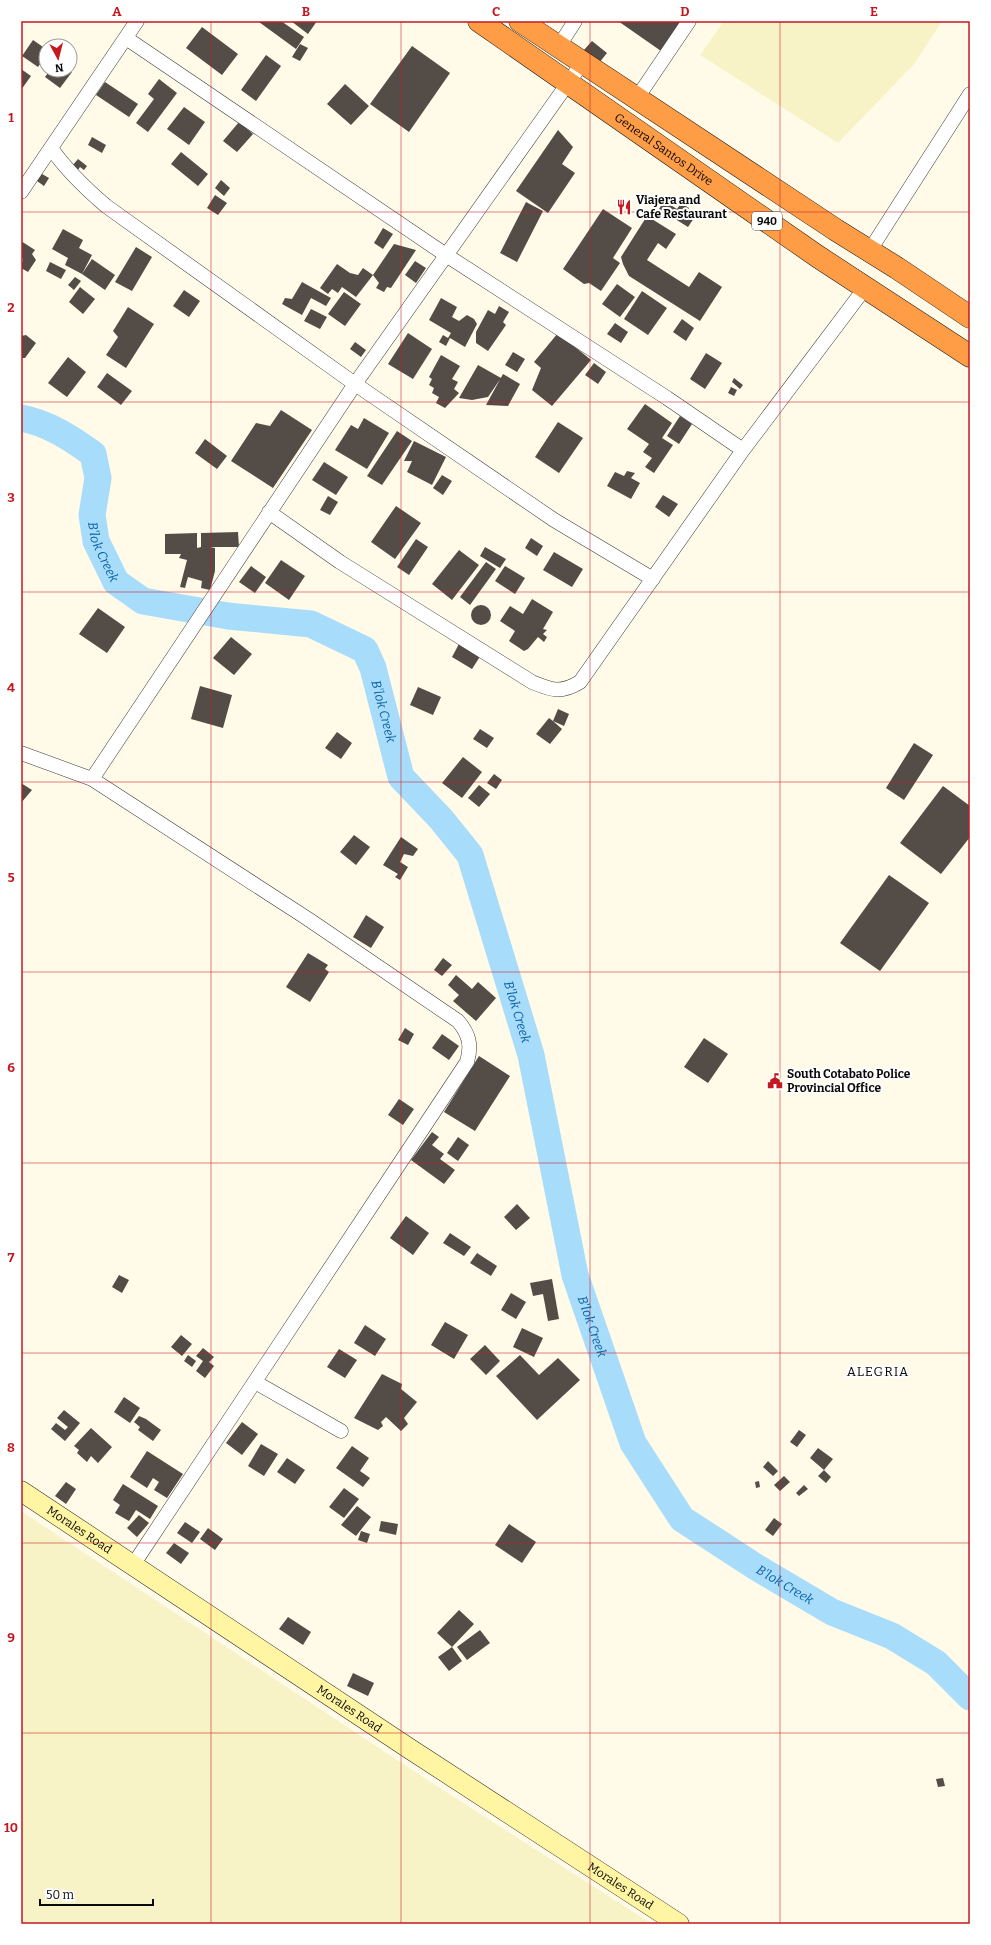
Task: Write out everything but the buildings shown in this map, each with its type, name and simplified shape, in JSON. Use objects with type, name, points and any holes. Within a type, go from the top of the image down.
[{"type":"highway","name":"General Santos Drive","points":[[479,21],[865,288],[970,356]]},
{"type":"highway","name":"940","points":[[520,21],[970,317]]},
{"type":"street","points":[[21,192],[137,21]]},
{"type":"street","points":[[559,46],[575,21]]},
{"type":"street","points":[[637,98],[689,21]]},
{"type":"street","points":[[126,38],[446,255],[667,398],[743,450]]},
{"type":"street","points":[[92,780],[354,384],[567,82],[583,62]]},
{"type":"street","points":[[870,250],[970,94]]},
{"type":"street","points":[[51,148],[67,171],[106,206],[354,384],[554,520],[652,579]]},
{"type":"street","points":[[269,512],[340,562],[532,682],[551,690],[563,690],[580,682],[743,450],[865,288]]},
{"type":"street","points":[[21,753],[92,780],[282,902],[458,1021],[466,1030],[470,1039],[470,1051],[467,1062],[133,1565]]},
{"type":"street","points":[[255,1382],[341,1431]]},
{"type":"street","name":"Morales Road","points":[[21,1491],[416,1753],[679,1924]]},
{"type":"shaded area","points":[[724,21],[942,21],[915,63],[838,143],[700,55]]},
{"type":"shaded area","points":[[21,1511],[432,1783],[652,1924],[21,1924]]},
{"type":"waterway","name":"B'lok Creek","points":[[21,418],[50,427],[93,454],[98,478],[92,515],[96,541],[116,582],[143,601],[228,616],[311,624],[365,650],[373,668],[401,777],[441,819],[470,855],[531,1055],[575,1275],[633,1443],[682,1519],[756,1567],[832,1612],[892,1636],[936,1663],[970,1697]]},
{"type":"place","name":"Viajera and Cafe Restaurant","points":[[624,207]]},
{"type":"place","name":"South Cotabato Police Provincial Office","points":[[775,1081]]},
{"type":"district","name":"ALEGRIA","points":[[878,1371]]}]
